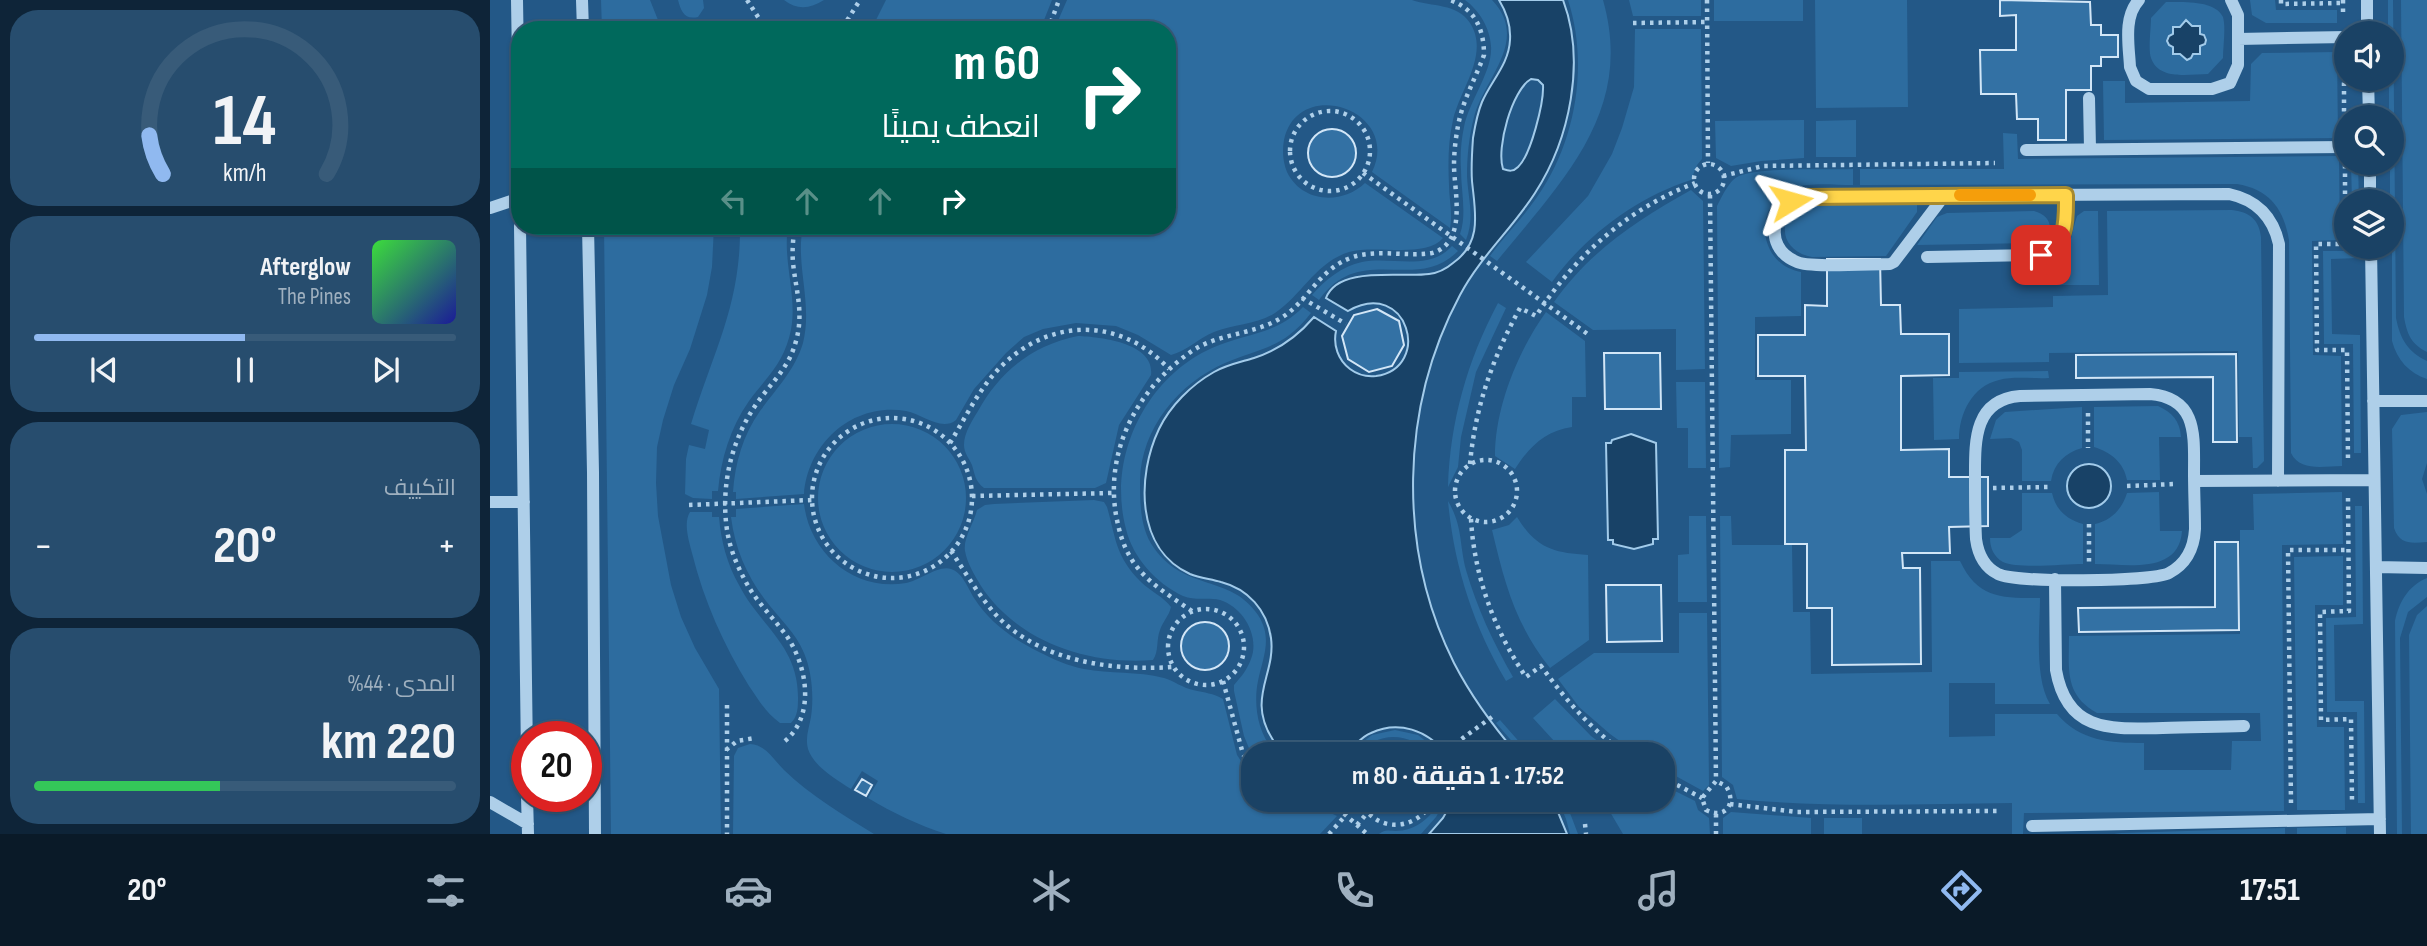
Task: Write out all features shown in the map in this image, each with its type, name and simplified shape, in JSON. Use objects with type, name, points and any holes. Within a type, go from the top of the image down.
[{"type":"street","points":[[517,0],[517,21]]},
{"type":"street","points":[[582,0],[583,21]]},
{"type":"street","points":[[2139,0],[2134,5],[2129,20],[2130,67],[2136,81],[2149,89],[2211,89],[2224,86],[2236,72],[2238,15],[2231,0]]},
{"type":"street","points":[[2367,0],[2367,21]]},
{"type":"street","points":[[2238,39],[2334,37]]},
{"type":"street","points":[[2089,98],[2090,149]]},
{"type":"street","points":[[2026,150],[2334,147]]},
{"type":"street","points":[[1944,195],[1890,264],[1806,264],[1788,256],[1777,240],[1777,219],[1782,209],[1791,201],[1802,197],[1944,195],[2229,194],[2253,202],[2271,220],[2279,244],[2278,481]]},
{"type":"street","points":[[1927,257],[2032,256],[2048,251],[2065,232],[2066,195]]},
{"type":"street","points":[[490,208],[511,201]]},
{"type":"street","points":[[520,235],[527,721]]},
{"type":"street","points":[[588,235],[595,834]]},
{"type":"street","points":[[2371,259],[2381,834]]},
{"type":"street","points":[[2162,395],[2182,407],[2193,427],[2194,481],[2194,540],[2185,560],[2176,568],[2156,577],[2010,579],[1990,569],[1983,561],[1976,539],[1975,446],[1982,418],[1989,409],[2009,397],[2162,395]]},
{"type":"street","points":[[2374,401],[2427,401]]},
{"type":"street","points":[[2194,481],[2374,480]]},
{"type":"street","points":[[490,502],[524,502]]},
{"type":"street","points":[[2376,567],[2427,568]]},
{"type":"street","points":[[2054,579],[2058,684],[2068,703],[2083,718],[2096,725],[2123,729],[2244,726]]},
{"type":"street","points":[[490,802],[528,829]]},
{"type":"street","points":[[2032,826],[2380,819]]},
{"type":"path","points":[[747,0],[761,21]]},
{"type":"path","points":[[845,21],[860,0]]},
{"type":"path","points":[[1051,21],[1059,0]]},
{"type":"path","points":[[1192,611],[1151,582],[1132,561],[1124,546],[1113,493],[1118,455],[1127,426],[1149,389],[1194,349],[1279,319],[1325,272],[1347,260],[1370,255],[1432,253],[1442,248],[1454,229],[1458,209],[1454,164],[1459,122],[1484,55],[1483,35],[1475,17],[1461,4],[1450,0]]},
{"type":"path","points":[[1707,0],[1709,163]]},
{"type":"path","points":[[2281,0],[2281,4],[2343,2],[2344,21]]},
{"type":"path","points":[[1633,23],[1707,22]]},
{"type":"path","points":[[1341,112],[1352,118],[1367,137],[1368,162],[1363,173],[1354,183],[1343,189],[1331,191],[1307,184],[1298,176],[1292,164],[1290,152],[1297,128],[1316,113],[1341,112]]},
{"type":"path","points":[[1709,163],[1720,168],[1724,184],[1710,195],[1700,193],[1695,183],[1698,170],[1709,163]]},
{"type":"path","points":[[1723,176],[1763,166],[1995,163]]},
{"type":"path","points":[[1363,173],[1589,335]]},
{"type":"path","points":[[2346,175],[2346,244],[2316,244],[2316,271],[2317,350],[2347,350],[2350,611],[2320,612],[2321,720],[2351,719],[2352,820]]},
{"type":"path","points":[[1470,464],[1478,407],[1496,355],[1520,307],[1536,316],[1576,262],[1602,237],[1642,210],[1695,183]]},
{"type":"path","points":[[1702,798],[1716,781],[1710,195]]},
{"type":"path","points":[[785,741],[794,734],[802,717],[805,702],[802,668],[791,644],[749,588],[734,557],[727,530],[726,504],[727,476],[737,438],[755,407],[784,370],[796,342],[801,309],[794,264],[795,235]]},
{"type":"path","points":[[1302,298],[1346,324]]},
{"type":"path","points":[[950,443],[978,396],[995,374],[1038,340],[1077,329],[1127,337],[1141,344],[1169,369]]},
{"type":"path","points":[[2088,395],[2088,447]]},
{"type":"path","points":[[880,418],[909,420],[936,430],[950,443],[962,458],[972,496],[964,534],[951,551],[930,568],[904,577],[884,578],[848,565],[833,552],[814,519],[811,500],[820,462],[845,432],[880,418]]},
{"type":"path","points":[[1480,460],[1502,463],[1516,480],[1516,502],[1511,511],[1502,518],[1481,523],[1462,512],[1457,502],[1456,481],[1470,464],[1480,460]]},
{"type":"path","points":[[2127,486],[2160,486],[2194,481]]},
{"type":"path","points":[[1975,488],[2052,487]]},
{"type":"path","points":[[972,496],[1113,493]]},
{"type":"path","points":[[689,505],[811,500]]},
{"type":"path","points":[[1471,519],[1472,543],[1485,593],[1519,667],[1526,677],[1541,666],[1568,702],[1611,742]]},
{"type":"path","points":[[2089,524],[2089,579]]},
{"type":"path","points":[[2291,821],[2288,550],[2349,550]]},
{"type":"path","points":[[951,551],[997,616],[1045,648],[1091,664],[1173,667]]},
{"type":"path","points":[[1205,608],[1218,610],[1230,617],[1239,627],[1244,639],[1244,653],[1232,676],[1223,681],[1207,686],[1194,684],[1182,678],[1173,667],[1168,654],[1172,628],[1180,618],[1192,611],[1205,608]]},
{"type":"path","points":[[1223,681],[1241,744]]},
{"type":"path","points":[[727,705],[727,834]]},
{"type":"path","points":[[1458,742],[1496,715]]},
{"type":"path","points":[[726,750],[737,741],[755,738]]},
{"type":"path","points":[[1675,784],[1702,798],[1706,810],[1716,814],[1723,813],[1730,804],[1730,796],[1727,786],[1716,781]]},
{"type":"path","points":[[1730,804],[1797,812],[2000,811]]},
{"type":"path","points":[[1340,812],[1367,834]]},
{"type":"path","points":[[1356,825],[1368,812],[1383,823],[1395,826],[1419,819],[1426,812]]},
{"type":"path","points":[[1716,814],[1716,834]]},
{"type":"path","points":[[1329,834],[1346,816]]},
{"type":"path","points":[[1585,824],[1586,834]]},
{"type":"shaded area","points":[[601,0],[650,0],[658,21],[602,21]]},
{"type":"shaded area","points":[[678,0],[703,0],[704,8],[698,17],[689,17],[682,11]]},
{"type":"shaded area","points":[[784,0],[824,0],[804,7]]},
{"type":"shaded area","points":[[886,0],[1052,0],[1044,21],[876,21]]},
{"type":"shaded area","points":[[1067,0],[1412,0],[1458,12],[1470,23],[1477,47],[1472,72],[1457,108],[1450,136],[1450,228],[1372,172],[1377,150],[1373,132],[1361,117],[1344,108],[1326,105],[1308,109],[1293,120],[1284,140],[1283,152],[1287,172],[1302,190],[1312,195],[1334,197],[1345,195],[1365,183],[1443,238],[1425,248],[1360,250],[1337,257],[1318,271],[1275,313],[1261,320],[1214,332],[1171,355],[1138,335],[1116,326],[1076,323],[1043,329],[1024,337],[1006,353],[974,389],[956,420],[938,423],[906,411],[868,413],[851,420],[824,443],[807,475],[804,494],[736,499],[736,492],[733,492],[734,481],[745,440],[754,420],[790,371],[803,343],[806,313],[802,235],[1176,235],[1176,21],[1058,21]]},
{"type":"shaded area","points":[[1465,0],[1492,0],[1503,15],[1507,30],[1506,44],[1479,102],[1471,132],[1467,176],[1471,216],[1466,240],[1460,234],[1463,210],[1462,138],[1467,117],[1485,76],[1491,46],[1483,20]]},
{"type":"shaded area","points":[[1499,0],[1563,0],[1573,48],[1571,99],[1557,149],[1547,172],[1526,206],[1468,281],[1440,338],[1426,384],[1417,431],[1413,478],[1415,526],[1422,573],[1435,619],[1454,663],[1468,687],[1507,742],[1434,742],[1421,733],[1392,727],[1367,735],[1359,742],[1274,742],[1262,712],[1271,651],[1271,638],[1265,618],[1248,595],[1231,585],[1190,574],[1172,562],[1159,547],[1150,529],[1146,509],[1147,468],[1152,447],[1169,412],[1197,383],[1219,370],[1279,347],[1301,331],[1314,317],[1336,331],[1337,352],[1356,373],[1376,376],[1394,370],[1404,358],[1408,343],[1406,328],[1398,315],[1386,306],[1369,304],[1348,311],[1326,298],[1333,288],[1343,281],[1357,277],[1439,272],[1463,255],[1469,246],[1475,226],[1472,165],[1475,124],[1482,102],[1509,49],[1510,35],[1506,14]],"holes":[[[1531,79],[1538,80],[1543,85],[1536,128],[1528,152],[1516,169],[1503,169],[1501,160],[1504,134],[1512,107],[1524,85]]]},
{"type":"shaded area","points":[[1568,0],[1603,0],[1610,40],[1609,77],[1600,111],[1586,143],[1567,173],[1497,261],[1490,256],[1532,205],[1561,152],[1569,127],[1575,102],[1578,50]]},
{"type":"shaded area","points":[[1629,0],[1701,0],[1701,16],[1633,16]]},
{"type":"shaded area","points":[[1714,0],[1803,0],[1803,21],[1714,21]]},
{"type":"shaded area","points":[[1815,0],[1907,0],[1908,107],[1816,108]]},
{"type":"shaded area","points":[[2250,0],[2275,0],[2276,10],[2337,10],[2337,21],[2266,23],[2252,15]]},
{"type":"shaded area","points":[[2388,0],[2393,0],[2393,21],[2388,21]]},
{"type":"shaded area","points":[[2401,0],[2427,0],[2427,352],[2411,338],[2404,317],[2402,91],[2404,91],[2404,21],[2401,21]]},
{"type":"shaded area","points":[[2166,2],[2198,3],[2213,7],[2223,17],[2223,58],[2208,74],[2176,75],[2161,70],[2155,65],[2150,54],[2151,18]],"holes":[[[2186,20],[2192,26],[2200,26],[2200,34],[2204,35],[2206,40],[2205,44],[2200,46],[2200,53],[2193,54],[2187,60],[2180,54],[2173,54],[2173,47],[2167,41],[2173,34],[2173,27],[2180,27]]]},
{"type":"shaded area","points":[[2186,20],[2192,26],[2200,26],[2200,34],[2204,35],[2206,40],[2205,44],[2200,46],[2200,54],[2193,54],[2187,60],[2180,54],[2173,54],[2173,47],[2167,41],[2173,34],[2173,27],[2180,27]]},
{"type":"shaded area","points":[[1635,29],[1701,29],[1702,159],[1691,180],[1651,197],[1614,220],[1580,249],[1552,282],[1526,262],[1588,196],[1612,154],[1634,87]]},
{"type":"shaded area","points":[[2334,52],[2334,91],[2337,91],[2338,105],[2334,105],[2334,138],[2104,140],[2103,81],[2125,81],[2125,103],[2250,101],[2251,64],[2262,53]]},
{"type":"shaded area","points":[[2389,91],[2394,91],[2394,105],[2389,105]]},
{"type":"shaded area","points":[[1804,120],[1804,158],[1731,166],[1716,158],[1715,121]]},
{"type":"shaded area","points":[[1856,120],[1856,157],[1816,157],[1816,121]]},
{"type":"shaded area","points":[[2003,133],[2017,134],[2018,159],[2334,156],[2334,175],[2339,175],[2339,189],[2334,189],[2334,240],[2312,241],[2313,355],[2341,356],[2342,466],[2306,465],[2295,459],[2291,453],[2289,240],[2283,219],[2273,202],[2258,190],[2237,184],[1860,185],[1860,169],[2004,169]]},
{"type":"shaded area","points":[[1853,169],[1853,185],[1800,186],[1780,196],[1770,207],[1765,233],[1768,247],[1787,267],[1801,272],[1801,316],[1755,317],[1755,380],[1791,380],[1791,434],[1731,435],[1730,467],[1719,468],[1717,206],[1732,181],[1749,173]]},
{"type":"shaded area","points":[[2351,175],[2358,175],[2359,189],[2352,189]]},
{"type":"shaded area","points":[[2390,175],[2395,175],[2395,189],[2390,189]]},
{"type":"shaded area","points":[[1691,190],[1703,201],[1705,369],[1676,370],[1676,329],[1593,330],[1554,302],[1583,267],[1616,238]]},
{"type":"shaded area","points":[[1913,202],[1917,205],[1917,212],[1886,256],[1812,257],[1800,253],[1787,239],[1786,222],[1791,214],[1811,203]]},
{"type":"shaded area","points":[[2232,210],[2252,218],[2258,225],[2261,237],[2264,461],[2257,468],[2253,468],[2252,437],[2239,437],[2238,351],[2049,353],[2049,362],[1959,363],[1959,309],[2053,307],[2053,296],[2108,295],[2107,211]]},
{"type":"shaded area","points":[[2034,211],[2046,217],[2050,227],[2046,237],[2035,243],[1917,245],[1937,217],[1947,213]]},
{"type":"shaded area","points":[[2084,211],[2098,211],[2099,285],[2053,285],[2052,273],[2042,273],[2042,266],[2065,253],[2077,216]]},
{"type":"shaded area","points":[[604,235],[714,235],[707,295],[663,420],[657,447],[656,483],[658,516],[671,585],[695,648],[719,689],[721,834],[611,834]]},
{"type":"shaded area","points":[[740,235],[787,235],[792,324],[782,356],[742,411],[732,433],[721,467],[718,491],[712,491],[712,499],[693,498],[685,494],[689,445],[705,449],[709,430],[691,424],[731,304]]},
{"type":"shaded area","points":[[1452,246],[1458,251],[1442,263],[1424,268],[1370,270],[1353,274],[1335,283],[1319,300],[1312,295],[1334,274],[1355,264],[1432,259]]},
{"type":"shaded area","points":[[2323,251],[2334,251],[2334,259],[2331,259],[2332,334],[2360,335],[2361,453],[2354,453],[2353,344],[2324,344]]},
{"type":"shaded area","points":[[2392,259],[2395,259],[2396,318],[2406,344],[2427,361],[2427,379],[2405,365],[2392,341]]},
{"type":"shaded area","points":[[1498,303],[1506,308],[1476,372],[1461,437],[1458,467],[1448,487],[1452,439],[1462,392],[1477,347]]},
{"type":"shaded area","points":[[1303,307],[1311,313],[1291,334],[1271,346],[1208,372],[1178,395],[1155,426],[1142,462],[1142,516],[1149,541],[1154,548],[1166,562],[1180,571],[1235,593],[1247,602],[1263,623],[1266,648],[1256,700],[1259,720],[1268,742],[1246,742],[1234,685],[1251,659],[1253,641],[1248,623],[1236,609],[1220,600],[1192,598],[1173,591],[1155,577],[1140,560],[1126,529],[1121,502],[1122,475],[1127,448],[1137,423],[1150,400],[1168,379],[1188,361],[1212,348],[1271,328]]},
{"type":"shaded area","points":[[1546,312],[1585,341],[1586,397],[1572,397],[1572,427],[1554,432],[1539,441],[1515,469],[1495,456],[1499,418],[1510,380],[1526,344]]},
{"type":"shaded area","points":[[1078,336],[1125,344],[1145,356],[1150,364],[1151,375],[1119,425],[1106,483],[1095,488],[984,488],[976,478],[964,445],[969,427],[987,397],[1007,372],[1032,353]]},
{"type":"shaded area","points":[[2048,371],[2049,378],[2011,378],[1981,388],[1969,402],[1961,420],[1959,439],[1934,440],[1933,378],[1959,378],[1959,372]]},
{"type":"shaded area","points":[[1676,382],[1705,382],[1706,468],[1688,468],[1688,428],[1677,428]]},
{"type":"shaded area","points":[[2158,406],[2174,418],[2181,437],[2159,437],[2160,480],[2127,480],[2116,459],[2094,447],[2094,407]]},
{"type":"shaded area","points":[[2082,407],[2082,448],[2061,460],[2051,481],[2022,481],[2022,450],[2019,442],[2011,438],[1990,439],[1996,420],[2005,412]]},
{"type":"shaded area","points":[[2427,412],[2427,463],[2422,479],[2427,494],[2427,542],[2411,542],[2399,538],[2394,528],[2392,429],[2401,415]]},
{"type":"shaded area","points":[[892,424],[920,430],[944,446],[960,470],[966,498],[960,526],[944,550],[920,566],[892,572],[864,566],[840,550],[824,526],[818,498],[824,470],[840,446],[864,430]]},
{"type":"shaded area","points":[[1631,434],[1656,443],[1658,539],[1653,539],[1653,544],[1634,549],[1613,544],[1613,540],[1608,540],[1606,443]]},
{"type":"shaded area","points":[[2089,464],[2105,470],[2111,486],[2105,502],[2089,508],[2073,502],[2067,486],[2073,470]]},
{"type":"shaded area","points":[[2159,492],[2160,531],[2182,531],[2179,545],[2172,555],[2149,564],[2095,564],[2095,524],[2115,513],[2127,493]]},
{"type":"shaded area","points":[[2342,492],[2343,544],[2282,545],[2284,811],[2024,813],[2023,834],[2012,834],[2012,803],[1840,804],[1737,799],[1733,785],[1722,777],[1720,516],[1731,516],[1732,545],[1792,545],[1793,612],[1810,612],[1811,674],[1932,672],[1931,561],[1960,561],[1975,583],[1992,594],[2014,598],[2040,598],[2040,667],[2050,704],[1995,704],[1995,683],[1949,683],[1949,737],[1995,736],[1995,714],[2057,714],[2076,730],[2096,739],[2144,743],[2144,770],[2231,770],[2232,741],[2261,741],[2260,713],[2097,713],[2086,706],[2074,689],[2069,670],[2069,636],[2240,634],[2240,530],[2254,530],[2253,494]]},
{"type":"shaded area","points":[[2022,493],[2052,493],[2063,513],[2083,524],[2083,564],[2019,565],[1997,558],[1990,538],[2010,538],[2022,530]]},
{"type":"shaded area","points":[[1094,500],[1104,502],[1107,507],[1121,555],[1132,573],[1171,607],[1160,630],[1153,660],[1128,661],[1080,654],[1035,635],[1014,622],[996,605],[981,586],[968,560],[965,551],[967,536],[977,510],[985,505]]},
{"type":"shaded area","points":[[1448,501],[1456,519],[1466,570],[1475,598],[1513,677],[1506,681],[1484,638],[1467,594],[1455,549]]},
{"type":"shaded area","points":[[804,504],[815,539],[838,566],[853,575],[887,584],[906,583],[940,569],[951,569],[962,577],[980,607],[994,622],[1044,655],[1084,669],[1164,678],[1223,699],[1237,755],[1241,761],[1241,812],[1328,812],[1337,816],[1320,834],[946,834],[887,809],[868,798],[878,781],[862,771],[851,789],[833,777],[811,756],[807,737],[812,693],[807,660],[797,639],[766,601],[743,562],[731,517],[736,517],[736,509]]},
{"type":"shaded area","points":[[2355,506],[2362,506],[2363,624],[2334,625],[2335,701],[2364,701],[2365,803],[2358,803],[2357,712],[2327,712],[2326,618],[2356,617]]},
{"type":"shaded area","points":[[690,512],[712,512],[712,517],[719,517],[725,552],[735,577],[792,663],[798,701],[791,723],[780,723],[763,706],[723,638],[702,588],[688,538]]},
{"type":"shaded area","points":[[1689,516],[1706,516],[1707,602],[1678,602],[1678,555],[1689,554]]},
{"type":"shaded area","points":[[1517,517],[1531,536],[1546,547],[1565,553],[1588,555],[1589,640],[1550,668],[1528,635],[1513,603],[1492,530],[1509,525]]},
{"type":"shaded area","points":[[2343,556],[2343,605],[2315,605],[2317,727],[2344,727],[2345,810],[2297,810],[2294,557]]},
{"type":"shaded area","points":[[2427,578],[2427,597],[2408,612],[2400,638],[2402,834],[2397,834],[2395,621],[2405,595]]},
{"type":"shaded area","points":[[2427,606],[2427,834],[2411,834],[2409,635],[2417,615]]},
{"type":"shaded area","points":[[1679,613],[1707,613],[1709,785],[1703,791],[1675,776],[1675,742],[1621,742],[1579,707],[1558,679],[1594,653],[1679,653]]},
{"type":"shaded area","points":[[1555,699],[1599,742],[1555,742],[1533,718]]},
{"type":"shaded area","points":[[1500,720],[1519,742],[1513,742],[1496,723]]},
{"type":"shaded area","points":[[1395,730],[1418,735],[1427,742],[1389,737],[1363,742],[1372,735]]},
{"type":"shaded area","points":[[750,744],[765,750],[805,788],[874,834],[733,834],[734,756],[738,748]]},
{"type":"shaded area","points":[[1675,791],[1695,801],[1698,810],[1709,818],[1710,834],[1623,834],[1610,812],[1675,812]]},
{"type":"shaded area","points":[[1432,812],[1439,812],[1421,834],[1379,834],[1409,829]]},
{"type":"shaded area","points":[[1446,812],[1558,812],[1567,834],[1429,834]]},
{"type":"shaded area","points":[[1563,812],[1570,812],[1578,834],[1570,834]]},
{"type":"shaded area","points":[[1731,812],[1811,818],[1811,834],[1723,834],[1723,818]]},
{"type":"shaded area","points":[[1824,818],[1862,818],[1862,834],[1824,834]]},
{"type":"shaded area","points":[[2346,827],[2346,834],[2297,834],[2297,828]]},
{"type":"shaded area","points":[[2285,828],[2285,834],[2114,834],[2121,833]]},
{"type":"building","points":[[2000,0],[2090,2],[2091,25],[2101,25],[2101,35],[2118,35],[2118,57],[2101,57],[2101,66],[2091,66],[2091,90],[2066,90],[2066,140],[2038,140],[2038,119],[2017,119],[2016,94],[1981,94],[1980,50],[2016,50],[2016,15],[2000,16]]},
{"type":"building","points":[[1332,129],[1349,136],[1356,153],[1349,170],[1332,177],[1315,170],[1308,153],[1315,136]]},
{"type":"building","points":[[1827,259],[1880,259],[1881,305],[1900,305],[1901,334],[1949,334],[1949,375],[1901,376],[1901,450],[1949,449],[1949,477],[1988,477],[1988,526],[1949,527],[1950,553],[1902,553],[1903,568],[1920,568],[1921,664],[1832,665],[1832,608],[1807,608],[1807,544],[1785,544],[1785,450],[1806,450],[1805,376],[1758,376],[1758,335],[1805,335],[1805,305],[1827,306]]},
{"type":"building","points":[[1377,309],[1399,321],[1404,345],[1392,366],[1369,372],[1348,359],[1342,336],[1354,315]]},
{"type":"building","points":[[1604,353],[1660,353],[1661,409],[1605,409]]},
{"type":"building","points":[[2236,354],[2237,442],[2213,442],[2213,377],[2076,378],[2076,355]]},
{"type":"building","points":[[2215,542],[2238,542],[2239,630],[2079,632],[2078,608],[2215,607]]},
{"type":"building","points":[[1606,585],[1661,585],[1662,641],[1607,642]]},
{"type":"building","points":[[1205,622],[1222,629],[1229,646],[1222,663],[1205,670],[1188,663],[1181,646],[1188,629]]},
{"type":"building","points":[[862,779],[872,785],[866,796],[855,790]]},
{"type":"slow traffic","points":[[1960,195],[2030,195]]},
{"type":"route","points":[[1791,201],[1802,197],[2066,195],[2065,232],[2055,246],[2041,255]]}]
